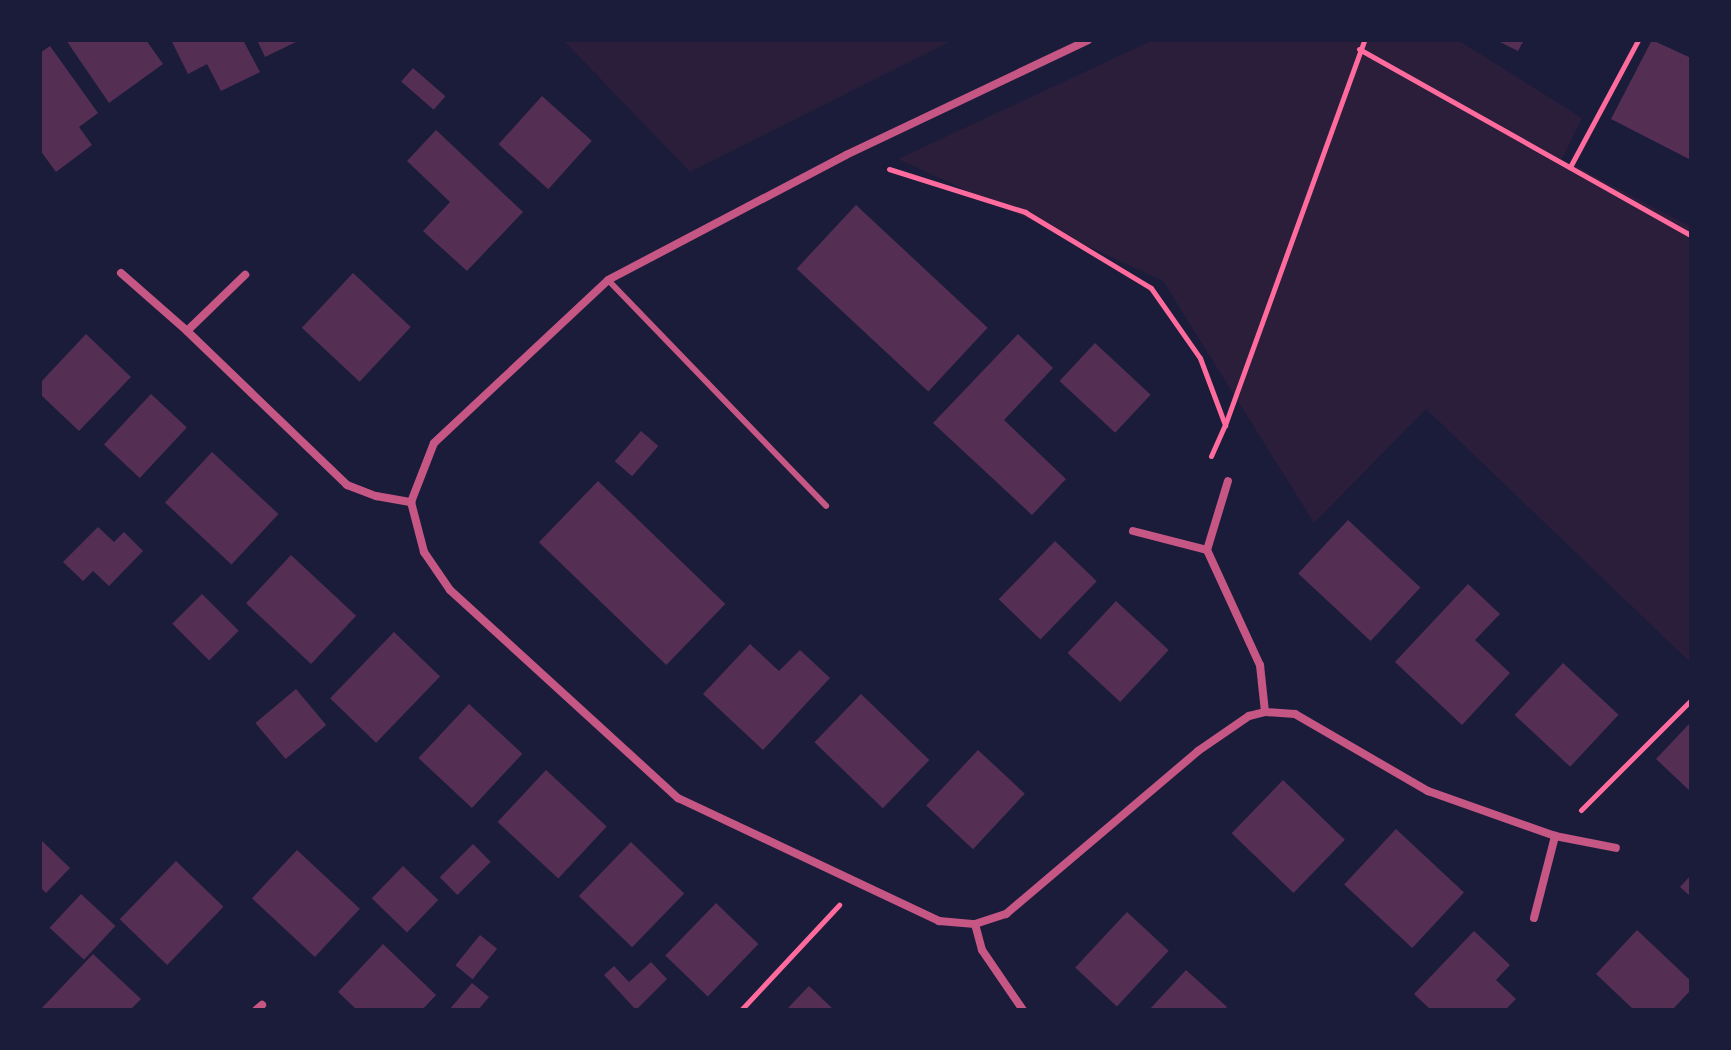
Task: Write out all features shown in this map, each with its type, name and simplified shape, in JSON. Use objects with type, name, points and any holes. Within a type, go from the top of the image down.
[{"type":"street","points":[[1088,40],[846,155],[608,280],[434,443],[411,502],[424,552],[450,590],[678,798],[939,921],[975,924],[1006,914],[1198,751],[1249,716],[1265,712],[1295,714],[1428,791],[1555,836],[1616,848]]},
{"type":"street","points":[[121,273],[187,331],[347,485],[376,496],[411,502]]},
{"type":"street","points":[[187,331],[245,275]]},
{"type":"street","points":[[1228,481],[1207,550],[1260,665],[1265,712]]},
{"type":"street","points":[[1133,531],[1207,550]]},
{"type":"street","points":[[1534,918],[1555,836]]},
{"type":"street","points":[[975,924],[982,950],[1023,1010]]},
{"type":"lane","points":[[608,280],[826,506]]},
{"type":"path","points":[[1228,481],[1208,462],[1225,425],[1364,40]]},
{"type":"path","points":[[1570,167],[1638,40]]},
{"type":"path","points":[[1359,49],[1691,235]]},
{"type":"path","points":[[846,155],[1025,212],[1151,288],[1200,358],[1225,425]]},
{"type":"path","points":[[1555,836],[1691,700]]},
{"type":"path","points":[[741,1010],[860,883]]},
{"type":"shaded area","points":[[563,40],[953,40],[690,172]]},
{"type":"shaded area","points":[[1153,40],[1458,40],[1582,118],[1562,159],[1691,227],[1691,663],[1426,409],[1314,523],[1163,281],[898,159]]},
{"type":"building","points":[[66,40],[146,40],[163,64],[109,103]]},
{"type":"building","points":[[171,40],[243,40],[260,72],[221,91],[207,64],[188,74]]},
{"type":"building","points":[[257,40],[300,40],[265,57]]},
{"type":"building","points":[[1496,40],[1524,40],[1518,51]]},
{"type":"building","points":[[1652,40],[1691,58],[1691,160],[1611,119]]},
{"type":"building","points":[[50,46],[98,113],[79,127],[92,145],[56,172],[40,150],[40,53]]},
{"type":"building","points":[[413,68],[445,96],[434,110],[401,82]]},
{"type":"building","points":[[542,96],[592,141],[548,189],[499,144]]},
{"type":"building","points":[[436,130],[523,212],[467,271],[423,231],[450,202],[407,161]]},
{"type":"building","points":[[856,205],[988,328],[928,391],[797,269]]},
{"type":"building","points":[[353,273],[411,327],[360,382],[302,328]]},
{"type":"building","points":[[86,334],[131,377],[79,431],[40,394],[40,383]]},
{"type":"building","points":[[1018,334],[1053,368],[1004,420],[1066,479],[1032,515],[933,423]]},
{"type":"building","points":[[1095,343],[1151,395],[1115,433],[1060,381]]},
{"type":"building","points":[[151,394],[187,427],[140,478],[104,444]]},
{"type":"building","points":[[641,431],[658,446],[632,476],[615,461]]},
{"type":"building","points":[[212,452],[279,514],[231,565],[165,502]]},
{"type":"building","points":[[598,481],[725,604],[666,665],[539,542]]},
{"type":"building","points":[[1348,520],[1420,588],[1371,641],[1298,573]]},
{"type":"building","points":[[98,527],[114,542],[124,532],[143,551],[109,586],[93,571],[83,581],[63,562]]},
{"type":"building","points":[[1055,541],[1097,581],[1040,640],[999,599]]},
{"type":"building","points":[[291,555],[356,616],[311,664],[246,603]]},
{"type":"building","points":[[1468,584],[1500,614],[1475,640],[1510,673],[1462,725],[1395,662]]},
{"type":"building","points":[[202,594],[239,631],[209,660],[172,624]]},
{"type":"building","points":[[1116,601],[1169,650],[1120,702],[1068,653]]},
{"type":"building","points":[[394,632],[440,676],[376,743],[330,698]]},
{"type":"building","points":[[750,644],[779,671],[800,650],[830,678],[763,750],[703,694]]},
{"type":"building","points":[[1563,663],[1619,715],[1570,767],[1515,715]]},
{"type":"building","points":[[296,689],[326,725],[286,759],[255,723]]},
{"type":"building","points":[[861,694],[929,760],[883,808],[814,742]]},
{"type":"building","points":[[469,704],[522,754],[472,808],[419,758]]},
{"type":"building","points":[[1691,722],[1691,792],[1656,759]]},
{"type":"building","points":[[978,750],[1025,794],[973,849],[926,806]]},
{"type":"building","points":[[546,770],[607,827],[558,879],[498,822]]},
{"type":"building","points":[[1283,780],[1345,840],[1293,893],[1232,833]]},
{"type":"building","points":[[1396,829],[1464,892],[1412,948],[1344,885]]},
{"type":"building","points":[[40,839],[70,868],[46,893],[40,887]]},
{"type":"building","points":[[631,842],[684,893],[632,947],[579,896]]},
{"type":"building","points":[[473,844],[491,862],[457,895],[440,877]]},
{"type":"building","points":[[297,850],[360,909],[315,957],[252,898]]},
{"type":"building","points":[[176,861],[223,907],[167,965],[120,919]]},
{"type":"building","points":[[403,866],[438,900],[407,932],[372,898]]},
{"type":"building","points":[[1691,875],[1691,897],[1680,887]]},
{"type":"building","points":[[81,894],[115,926],[84,960],[50,928]]},
{"type":"building","points":[[716,903],[758,944],[708,996],[665,956]]},
{"type":"building","points":[[1127,912],[1169,951],[1117,1006],[1075,968]]},
{"type":"building","points":[[1637,930],[1691,981],[1691,990],[1672,1010],[1634,1010],[1596,974]]},
{"type":"building","points":[[1474,931],[1510,965],[1496,980],[1516,999],[1505,1010],[1431,1010],[1414,994]]},
{"type":"building","points":[[480,935],[497,949],[473,979],[455,965]]},
{"type":"building","points":[[383,944],[436,995],[422,1010],[357,1010],[338,992]]},
{"type":"building","points":[[93,954],[141,999],[130,1010],[40,1010]]},
{"type":"building","points":[[651,962],[667,979],[636,1010],[604,975],[614,966],[629,982]]},
{"type":"building","points":[[1186,970],[1227,1007],[1224,1010],[1149,1010]]},
{"type":"building","points":[[472,983],[489,997],[478,1010],[449,1010]]},
{"type":"building","points":[[809,986],[834,1010],[786,1010]]}]
